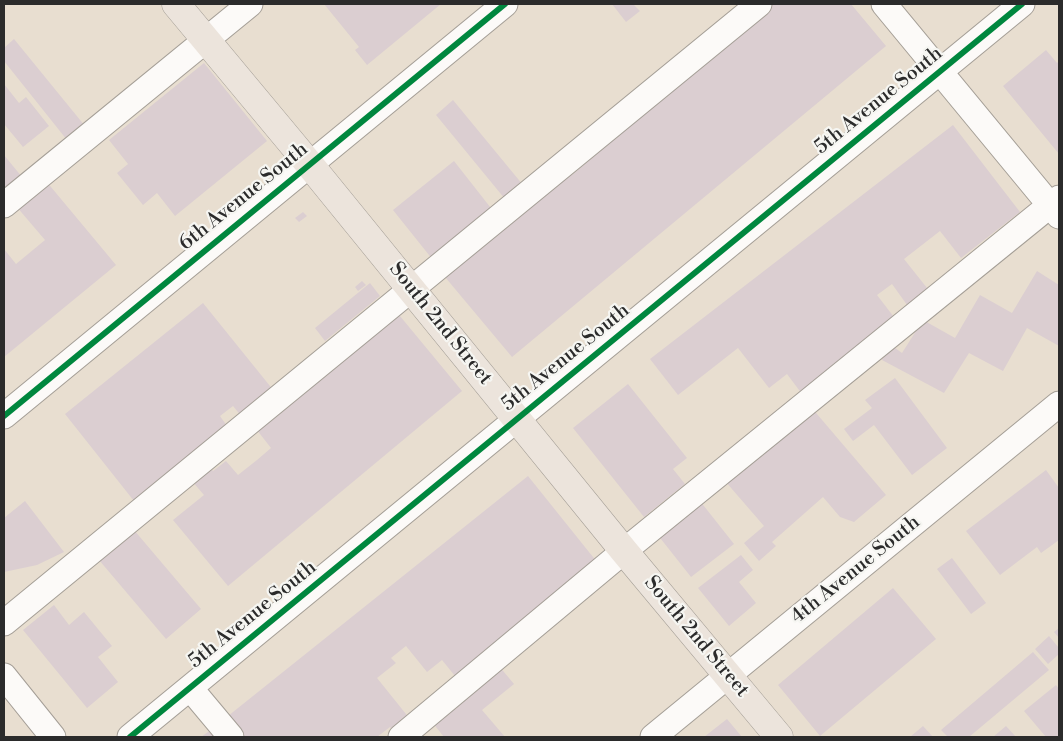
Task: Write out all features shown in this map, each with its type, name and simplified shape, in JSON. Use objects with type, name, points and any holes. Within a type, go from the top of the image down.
[{"type":"main road","name":"South 2nd Street","points":[[176,4],[411,288],[624,551],[779,737]]},
{"type":"street","points":[[4,205],[250,4]]},
{"type":"street","name":"6th Avenue South","points":[[4,416],[505,4]]},
{"type":"street","points":[[4,623],[759,4]]},
{"type":"street","points":[[402,737],[624,551],[1056,206],[884,4]]},
{"type":"street","name":"5th Avenue South","points":[[130,737],[1022,4]]},
{"type":"street","name":"4th Avenue South","points":[[653,737],[1059,404]]},
{"type":"street","points":[[4,676],[53,737]]},
{"type":"street","points":[[190,688],[231,737]]},
{"type":"building","points":[[324,4],[441,4],[367,65],[355,50],[359,47]]},
{"type":"building","points":[[612,4],[635,4],[640,11],[626,22]]},
{"type":"building","points":[[769,4],[851,4],[886,46],[512,357],[440,271],[565,167],[572,175],[630,126],[626,123]]},
{"type":"building","points":[[14,39],[85,126],[67,140],[4,61],[4,48]]},
{"type":"building","points":[[1046,50],[1057,63],[1059,61],[1059,154],[1003,86]]},
{"type":"building","points":[[204,63],[267,141],[175,216],[157,193],[143,205],[117,173],[128,164],[109,140]]},
{"type":"building","points":[[4,84],[19,103],[26,97],[49,126],[23,147],[4,124]]},
{"type":"building","points":[[453,100],[523,185],[505,199],[436,115]]},
{"type":"building","points":[[953,125],[1020,212],[961,258],[940,231],[904,259],[931,293],[910,309],[892,284],[877,295],[897,321],[802,394],[787,374],[769,388],[738,348],[678,395],[650,359]]},
{"type":"building","points":[[4,155],[22,177],[4,192]]},
{"type":"building","points":[[454,161],[494,212],[433,260],[393,210]]},
{"type":"building","points":[[46,181],[116,265],[4,357],[4,249],[16,264],[45,240],[16,206]]},
{"type":"building","points":[[303,212],[307,216],[299,222],[295,218]]},
{"type":"building","points":[[1037,271],[1059,285],[1059,346],[1027,328],[1003,371],[969,353],[944,393],[882,360],[891,345],[902,353],[923,320],[955,338],[980,295],[1012,313]]},
{"type":"building","points":[[362,281],[366,285],[358,291],[355,287]]},
{"type":"building","points":[[370,283],[380,296],[325,341],[315,328]]},
{"type":"building","points":[[203,303],[274,391],[242,417],[233,406],[220,416],[227,426],[134,501],[65,414]]},
{"type":"building","points":[[395,310],[462,391],[228,586],[173,520],[204,495],[191,480],[209,466],[213,471],[226,461],[238,475],[257,460],[271,448],[253,425],[268,413],[273,419],[288,407],[284,402]]},
{"type":"building","points":[[895,378],[947,448],[912,475],[874,425],[853,441],[844,429],[872,408],[865,400]]},
{"type":"building","points":[[628,384],[687,458],[673,469],[685,484],[644,517],[573,428]]},
{"type":"building","points":[[811,407],[886,495],[854,522],[840,517],[823,497],[772,542],[776,546],[759,561],[744,543],[764,526],[725,481]]},
{"type":"building","points":[[1046,470],[1059,488],[1059,540],[1041,553],[1037,547],[1000,575],[966,531]]},
{"type":"building","points":[[528,476],[597,562],[455,676],[442,660],[427,672],[406,646],[391,658],[396,663],[377,678],[410,719],[394,732],[390,727],[377,737],[245,737],[228,716]]},
{"type":"building","points":[[25,501],[64,552],[37,565],[4,572],[4,518]]},
{"type":"building","points":[[700,501],[734,544],[691,577],[657,534]]},
{"type":"building","points":[[134,530],[201,609],[166,639],[99,560]]},
{"type":"building","points":[[741,555],[753,570],[739,582],[756,603],[729,626],[698,588]]},
{"type":"building","points":[[952,558],[986,603],[971,614],[937,569]]},
{"type":"building","points":[[893,588],[936,639],[820,736],[778,685]]},
{"type":"building","points":[[54,605],[69,625],[84,612],[112,646],[98,657],[118,682],[87,708],[23,630]]},
{"type":"building","points":[[1059,628],[1059,638],[1054,632]]},
{"type":"building","points":[[1049,636],[1059,648],[1059,654],[1048,664],[1035,649]]},
{"type":"building","points":[[1033,652],[1049,670],[969,737],[948,737],[941,730]]},
{"type":"building","points":[[499,666],[514,684],[482,710],[505,737],[444,737],[432,722]]},
{"type":"building","points":[[1056,685],[1059,689],[1059,737],[1046,737],[1024,711]]},
{"type":"building","points":[[727,719],[742,737],[704,737]]},
{"type":"building","points":[[923,726],[933,737],[910,737]]},
{"type":"building","points":[[1006,726],[1016,737],[993,737]]},
{"type":"building","points":[[212,729],[219,737],[201,737]]},
{"type":"cycle path","points":[[4,416],[505,4]]},
{"type":"cycle path","points":[[130,737],[1022,4]]}]
